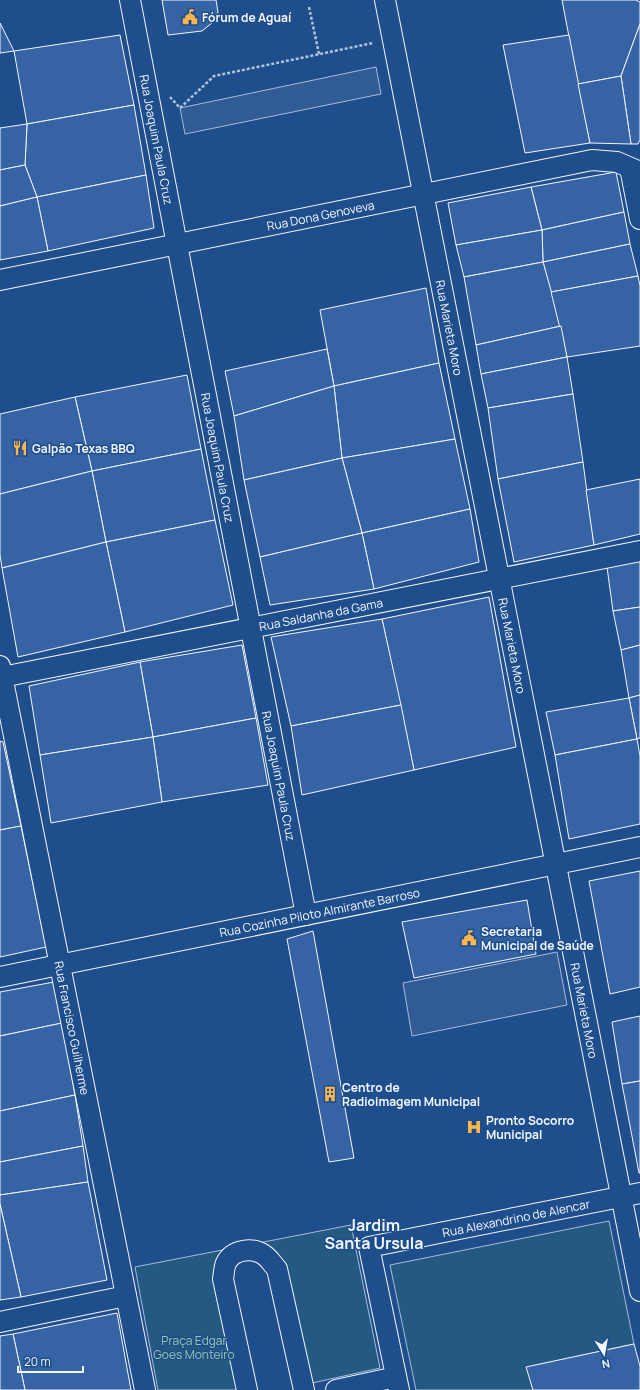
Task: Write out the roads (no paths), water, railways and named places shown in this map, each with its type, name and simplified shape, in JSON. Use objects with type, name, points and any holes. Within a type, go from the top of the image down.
[{"type":"street","name":"Rua Joaquim Paula Cruz","points":[[130,0],[306,915]]},
{"type":"street","name":"Rua Marieta Moro","points":[[386,0],[556,864],[631,1195],[640,1291]]},
{"type":"street","name":"Rua Dona Genoveva","points":[[0,280],[592,160],[617,162],[635,170]]},
{"type":"street","points":[[635,170],[640,218]]},
{"type":"street","name":"Rua Saldanha da Gama","points":[[1,671],[250,628],[640,551]]},
{"type":"street","name":"Rua Francisco Guilherme","points":[[1,671],[145,1390]]},
{"type":"street","name":"Rua Cozinha Piloto Almirante Barroso","points":[[0,977],[640,847]]},
{"type":"street","name":"Rua Alexandrino de Alencar","points":[[398,1384],[369,1247],[631,1195]]},
{"type":"street","points":[[247,1390],[223,1278],[226,1263],[232,1255],[241,1251],[254,1251],[265,1256],[277,1270],[304,1390]]},
{"type":"street","points":[[0,1322],[126,1296]]},
{"type":"street","points":[[336,1390],[398,1384]]},
{"type":"place","name":"Fórum de Aguaí","points":[[190,17]]},
{"type":"place","name":"Galpão Texas BBQ","points":[[20,448]]},
{"type":"place","name":"Secretaria Municipal de Saúde","points":[[469,938]]},
{"type":"place","name":"Centro de Radioimagem Municipal","points":[[330,1094]]},
{"type":"place","name":"Pronto Socorro Municipal","points":[[474,1127]]},
{"type":"district","name":"Jardim Santa Ursula","points":[[374,1234]]},
{"type":"park label","name":"Praça Edgar Goes Monteiro","points":[[194,1347]]}]
